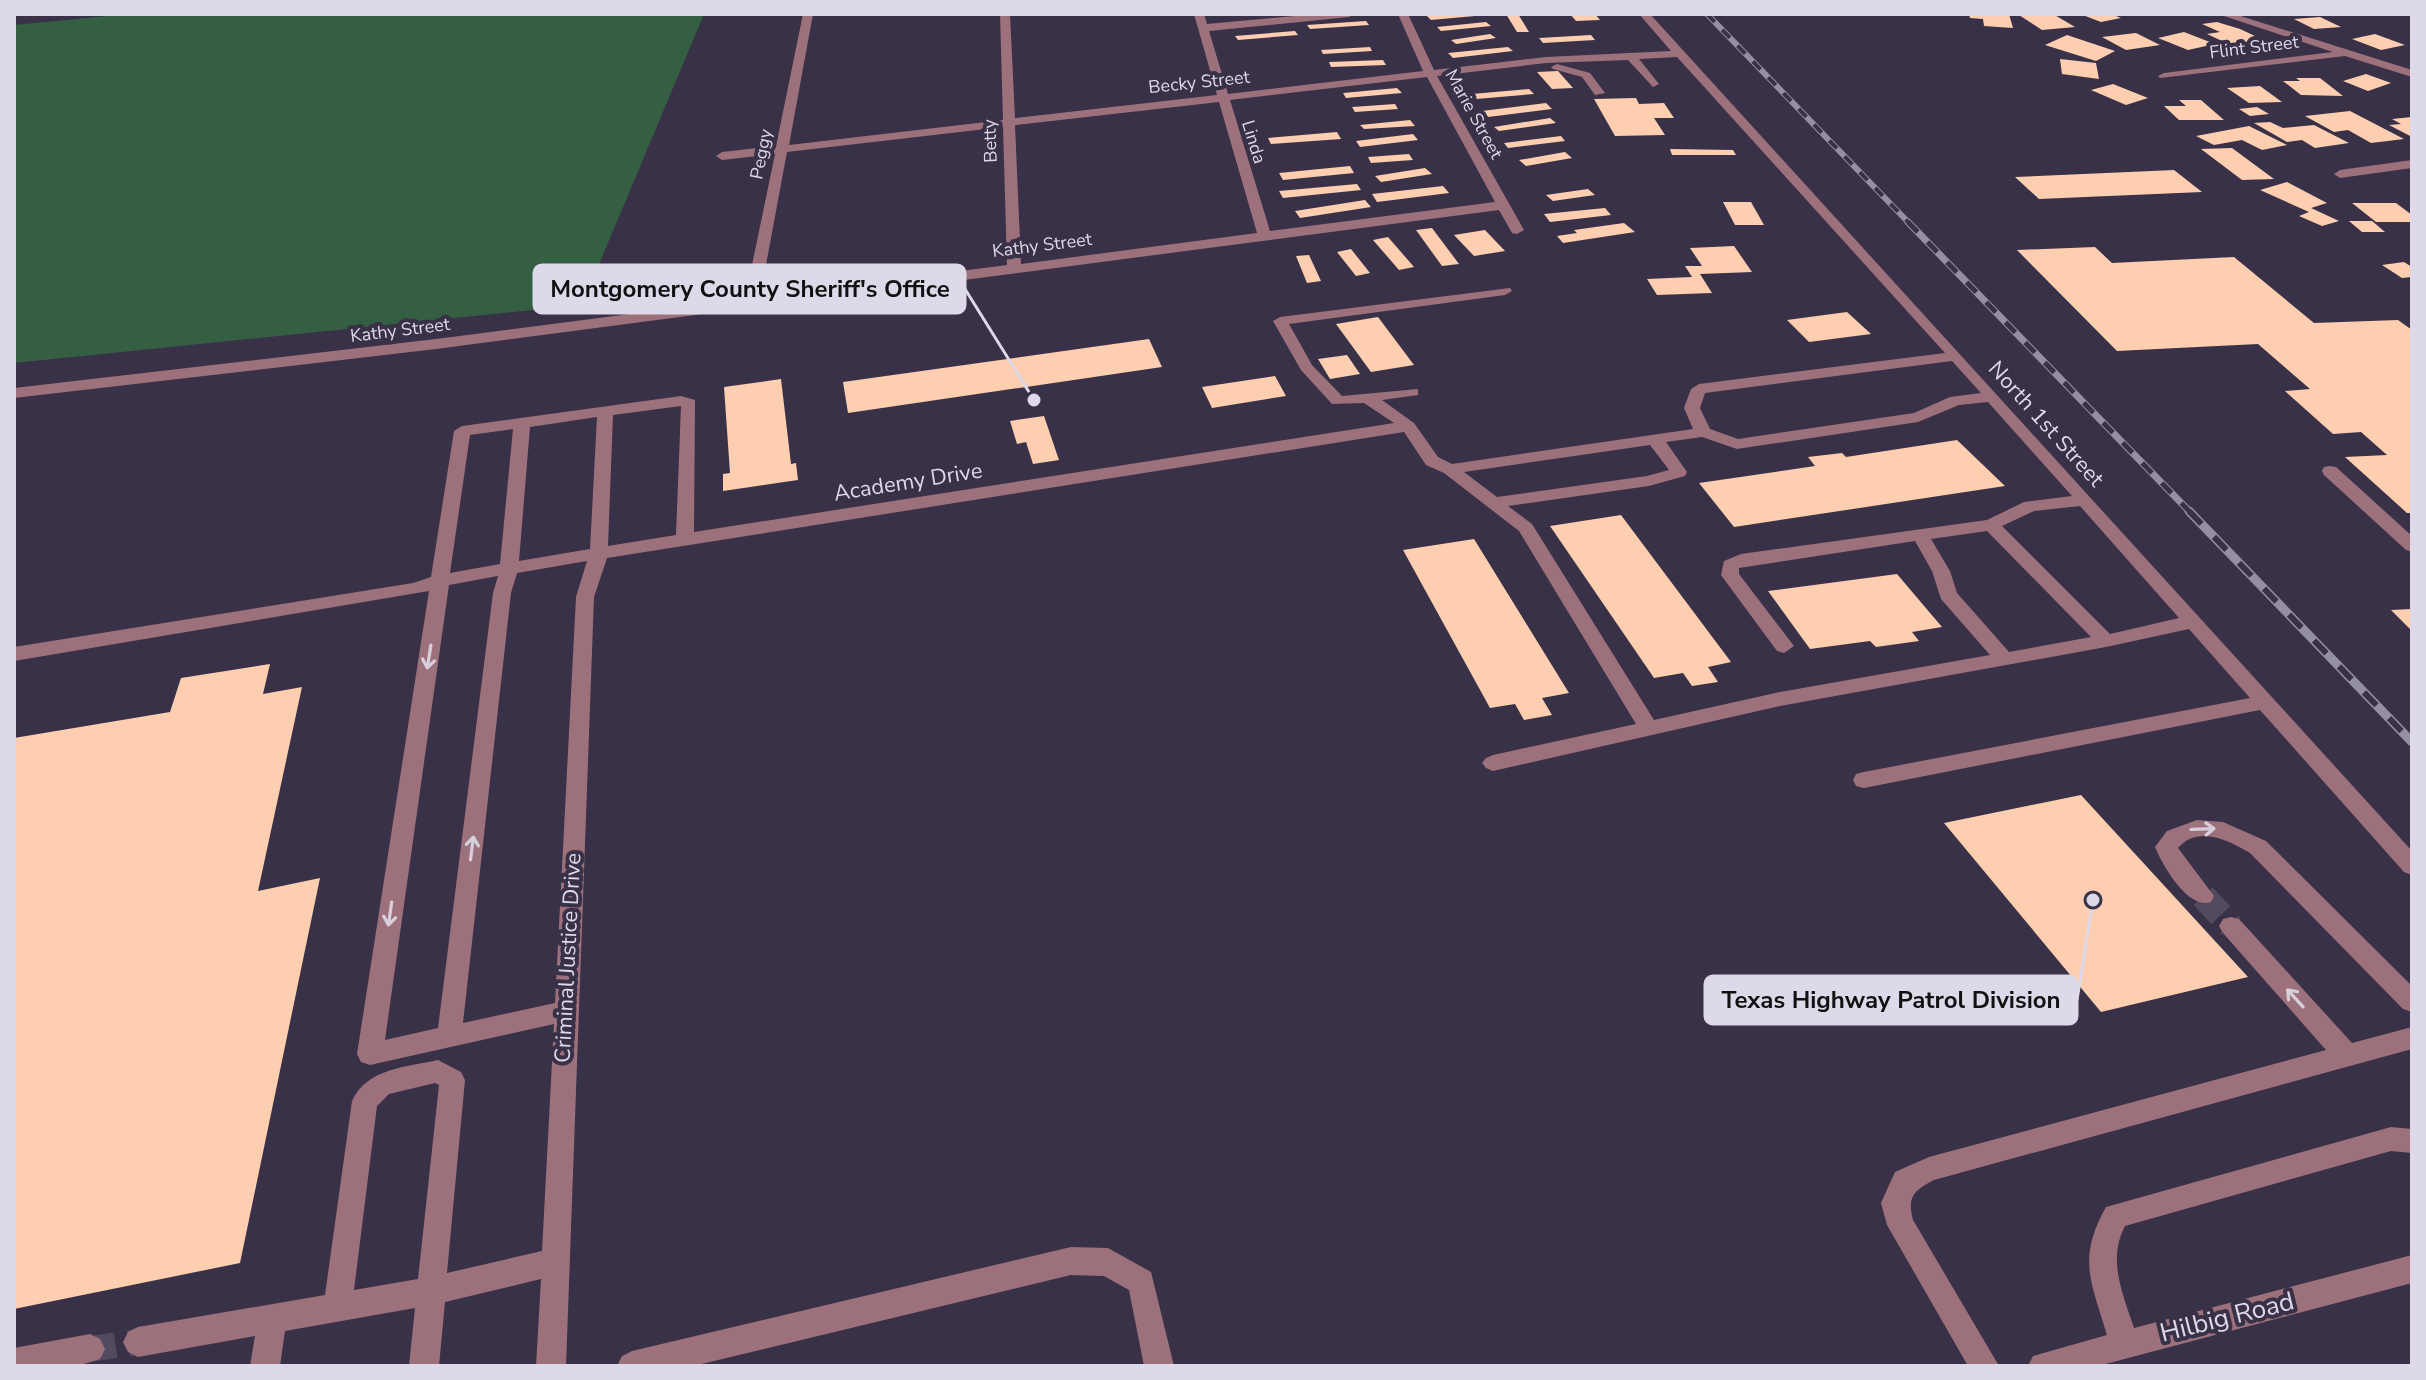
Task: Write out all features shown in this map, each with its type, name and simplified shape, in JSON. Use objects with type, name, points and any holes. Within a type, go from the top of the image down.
[{"type":"street","name":"Peggy","points":[[752,301],[808,14]]},
{"type":"street","name":"Betty","points":[[1005,14],[1014,267]]},
{"type":"street","name":"Linda","points":[[1199,14],[1264,235]]},
{"type":"street","points":[[1203,28],[1349,14]]},
{"type":"street","name":"Marie Street","points":[[1403,14],[1431,75],[1517,230]]},
{"type":"street","name":"North 1st Street","points":[[1644,14],[1777,164],[1956,356],[2412,866]]},
{"type":"street","points":[[2223,14],[2412,74]]},
{"type":"street","name":"Becky Street","points":[[722,156],[1542,61],[1680,54]]},
{"type":"street","name":"Flint Street","points":[[2164,76],[2348,54]]},
{"type":"street","points":[[1631,56],[1653,84]]},
{"type":"street","points":[[1542,61],[1586,75],[1599,93]]},
{"type":"street","points":[[2340,174],[2412,164]]},
{"type":"street","name":"Kathy Street","points":[[14,393],[436,344],[1504,205]]},
{"type":"street","points":[[1412,392],[1338,401],[1306,367],[1280,321],[1505,291]]},
{"type":"street","points":[[1703,432],[1692,408],[1699,389],[1956,356]]},
{"type":"street","points":[[1450,469],[1703,432],[1737,444],[1918,417],[1956,400],[1992,397]]},
{"type":"street","points":[[1368,398],[1408,426],[1432,461],[1450,469],[1526,528],[1649,728]]},
{"type":"street","points":[[566,1011],[370,1054],[462,431],[681,401],[689,403],[685,539]]},
{"type":"street","name":"Criminal Justice Drive","points":[[551,1366],[585,597],[599,553],[605,411]]},
{"type":"street","points":[[449,1037],[502,593],[509,569],[522,421]]},
{"type":"street","name":"Academy Drive","points":[[14,654],[416,589],[441,580],[599,553],[1408,426]]},
{"type":"street","points":[[1490,503],[1649,481],[1679,472],[1654,438]]},
{"type":"street","points":[[2330,471],[2412,546]]},
{"type":"street","points":[[1784,646],[1730,575],[1730,565],[1741,560],[1991,525],[2030,506],[2085,500]]},
{"type":"street","points":[[1991,525],[2106,641]]},
{"type":"street","points":[[1920,535],[1941,571],[1948,595],[2004,659]]},
{"type":"street","points":[[1493,763],[1780,699],[2106,641],[2194,621]]},
{"type":"street","points":[[1864,780],[2264,702]]},
{"type":"street","points":[[2203,896],[2174,864],[2166,847],[2173,836],[2191,829],[2213,828],[2238,834],[2258,847],[2412,1002]]},
{"type":"street","points":[[2231,926],[2347,1056]]},
{"type":"street","points":[[1984,1366],[1901,1225],[1895,1203],[1905,1181],[1929,1169],[2412,1038]]},
{"type":"street","points":[[338,1307],[365,1101],[382,1084],[438,1071],[452,1080],[424,1366]]},
{"type":"street","points":[[2124,1343],[2102,1272],[2104,1238],[2116,1216],[2391,1139],[2412,1141]]},
{"type":"street","points":[[632,1366],[1071,1261],[1108,1262],[1141,1282],[1159,1366]]},
{"type":"street","points":[[138,1342],[432,1291],[555,1262]]},
{"type":"street","name":"Hilbig Road","points":[[2043,1366],[2412,1269]]},
{"type":"street","points":[[265,1366],[273,1317]]},
{"type":"street","points":[[14,1363],[90,1349]]},
{"type":"green space","points":[[129,14],[704,14],[582,305],[14,363],[14,25]]},
{"type":"building","points":[[1506,14],[1518,14],[1529,32],[1517,32]]},
{"type":"building","points":[[1570,14],[1595,14],[1600,20],[1576,21]]},
{"type":"building","points":[[1969,14],[2009,14],[2013,28],[1984,26],[1983,19],[1970,18]]},
{"type":"building","points":[[2053,14],[2075,27],[2042,30],[2019,15]]},
{"type":"building","points":[[2080,14],[2111,14],[2121,18],[2101,22]]},
{"type":"building","points":[[1427,16],[1475,16],[1431,20]]},
{"type":"building","points":[[2320,17],[2341,27],[2314,29],[2294,19]]},
{"type":"building","points":[[1366,21],[1369,25],[1310,29],[1307,25]]},
{"type":"building","points":[[1486,22],[1491,26],[1441,31],[1437,27]]},
{"type":"building","points":[[2217,22],[2268,42],[2235,47],[2207,34],[2220,32],[2202,24]]},
{"type":"building","points":[[1295,31],[1298,35],[1238,40],[1235,36]]},
{"type":"building","points":[[2184,32],[2215,44],[2188,50],[2158,38]]},
{"type":"building","points":[[2136,33],[2160,45],[2126,50],[2102,37]]},
{"type":"building","points":[[1490,34],[1496,38],[1456,44],[1451,40]]},
{"type":"building","points":[[2375,34],[2405,45],[2381,50],[2352,39]]},
{"type":"building","points":[[1591,35],[1595,40],[1543,43],[1539,38]]},
{"type":"building","points":[[2067,35],[2115,51],[2096,61],[2045,45]]},
{"type":"building","points":[[1370,47],[1372,51],[1323,54],[1321,50]]},
{"type":"building","points":[[1508,47],[1513,51],[1453,58],[1448,53]]},
{"type":"building","points":[[2060,59],[2096,63],[2099,79],[2062,74]]},
{"type":"building","points":[[1383,60],[1386,65],[1331,67],[1329,62]]},
{"type":"building","points":[[1558,71],[1573,88],[1552,89],[1537,72]]},
{"type":"building","points":[[2366,74],[2391,83],[2368,91],[2343,81]]},
{"type":"building","points":[[2296,78],[2320,78],[2343,96],[2301,95],[2283,81],[2300,81]]},
{"type":"building","points":[[2113,84],[2148,98],[2126,105],[2091,90]]},
{"type":"building","points":[[2260,86],[2282,102],[2249,103],[2227,88]]},
{"type":"building","points":[[1397,88],[1402,93],[1346,98],[1343,93]]},
{"type":"building","points":[[1529,89],[1534,94],[1476,99],[1472,94]]},
{"type":"building","points":[[1636,98],[1639,104],[1664,103],[1674,118],[1654,118],[1665,135],[1615,136],[1594,99]]},
{"type":"building","points":[[2179,100],[2201,100],[2224,120],[2179,120],[2164,106],[2186,106]]},
{"type":"building","points":[[1546,103],[1552,109],[1488,117],[1482,111]]},
{"type":"building","points":[[1395,104],[1398,109],[1355,112],[1352,107]]},
{"type":"building","points":[[2257,107],[2269,114],[2250,116],[2239,109]]},
{"type":"building","points":[[2350,111],[2404,139],[2371,143],[2348,130],[2334,132],[2305,116]]},
{"type":"building","points":[[2412,117],[2412,137],[2389,125],[2401,124],[2392,119]]},
{"type":"building","points":[[1550,118],[1556,123],[1499,131],[1494,127]]},
{"type":"building","points":[[1410,120],[1415,126],[1364,129],[1360,125]]},
{"type":"building","points":[[2270,122],[2283,128],[2314,125],[2349,143],[2315,148],[2302,140],[2287,142],[2254,123]]},
{"type":"building","points":[[2249,126],[2287,145],[2262,150],[2242,140],[2214,145],[2196,136]]},
{"type":"building","points":[[1337,132],[1341,139],[1271,144],[1268,138]]},
{"type":"building","points":[[1413,134],[1418,140],[1360,147],[1356,141]]},
{"type":"building","points":[[1561,136],[1565,141],[1508,148],[1504,143]]},
{"type":"building","points":[[2232,148],[2274,179],[2242,180],[2201,149]]},
{"type":"building","points":[[1670,149],[1733,150],[1736,155],[1672,155]]},
{"type":"building","points":[[1565,152],[1572,158],[1526,166],[1519,160]]},
{"type":"building","points":[[1409,154],[1413,160],[1371,163],[1368,157]]},
{"type":"building","points":[[1350,166],[1354,173],[1283,180],[1279,173]]},
{"type":"building","points":[[1425,168],[1432,174],[1381,182],[1375,176]]},
{"type":"building","points":[[2174,170],[2202,192],[2039,199],[2015,177]]},
{"type":"building","points":[[2287,182],[2327,203],[2311,208],[2339,221],[2322,226],[2299,216],[2309,212],[2260,190]]},
{"type":"building","points":[[1357,184],[1361,190],[1283,198],[1279,191]]},
{"type":"building","points":[[1443,186],[1449,193],[1377,202],[1372,194]]},
{"type":"building","points":[[1588,189],[1595,195],[1553,201],[1546,195]]},
{"type":"building","points":[[1365,200],[1371,207],[1300,218],[1295,211]]},
{"type":"building","points":[[1723,202],[1751,202],[1764,225],[1735,225]]},
{"type":"building","points":[[2352,203],[2396,203],[2412,215],[2412,222],[2376,222]]},
{"type":"building","points":[[1605,208],[1611,215],[1550,222],[1544,214]]},
{"type":"building","points":[[2349,221],[2372,221],[2385,232],[2362,232]]},
{"type":"building","points":[[1624,223],[1635,232],[1563,243],[1557,236],[1577,233],[1574,230]]},
{"type":"building","points":[[1432,228],[1459,264],[1442,266],[1416,230]]},
{"type":"building","points":[[1485,230],[1505,251],[1474,256],[1454,235]]},
{"type":"building","points":[[1388,237],[1414,267],[1399,270],[1373,240]]},
{"type":"building","points":[[1734,246],[1752,272],[1700,274],[1712,293],[1657,295],[1647,279],[1692,277],[1685,266],[1702,266],[1690,248]]},
{"type":"building","points":[[2095,247],[2112,263],[2234,257],[2314,323],[2398,320],[2412,330],[2412,513],[2407,513],[2345,457],[2387,455],[2361,432],[2333,434],[2285,391],[2310,389],[2258,344],[2117,351],[2017,250]]},
{"type":"building","points":[[1351,249],[1370,273],[1356,276],[1337,252]]},
{"type":"building","points":[[1309,255],[1321,281],[1307,283],[1296,256]]},
{"type":"building","points":[[2404,262],[2412,267],[2412,277],[2402,278],[2382,265]]},
{"type":"building","points":[[1847,312],[1871,334],[1809,342],[1787,320]]},
{"type":"building","points":[[1378,317],[1414,365],[1371,372],[1336,324]]},
{"type":"building","points":[[1149,339],[1162,367],[848,413],[843,382]]},
{"type":"building","points":[[1347,355],[1360,374],[1330,379],[1318,359]]},
{"type":"building","points":[[1275,376],[1286,396],[1212,408],[1202,387]]},
{"type":"building","points":[[781,379],[791,464],[796,463],[798,480],[723,491],[723,474],[730,473],[724,387]]},
{"type":"building","points":[[1044,416],[1059,460],[1033,464],[1026,442],[1017,444],[1010,421]]},
{"type":"building","points":[[1957,440],[2005,486],[1734,527],[1699,483],[1815,466],[1808,457],[1842,453],[1846,457]]},
{"type":"building","points":[[1621,515],[1731,662],[1708,667],[1718,682],[1692,686],[1683,673],[1654,678],[1550,526]]},
{"type":"building","points":[[1474,539],[1569,693],[1542,698],[1552,715],[1524,720],[1515,704],[1490,708],[1403,550]]},
{"type":"building","points":[[1897,574],[1942,627],[1912,632],[1919,641],[1876,647],[1870,641],[1810,649],[1768,591]]},
{"type":"building","points":[[2412,609],[2412,631],[2391,610]]},
{"type":"building","points":[[270,664],[263,694],[302,687],[258,891],[320,878],[240,1263],[14,1309],[14,738],[170,712],[181,678]]},
{"type":"building","points":[[2081,795],[2248,977],[2101,1012],[1944,823]]},
{"type":"tunnel","points":[[2203,896],[2231,926]]},
{"type":"tunnel","points":[[90,1349],[138,1342]]},
{"type":"railway","points":[[1707,14],[1910,224]]},
{"type":"railway","points":[[1908,222],[2191,513]]},
{"type":"railway","points":[[2189,511],[2412,742]]},
{"type":"place","name":"Montgomery County Sheriff's Office","points":[[1034,400]]},
{"type":"place","name":"Texas Highway Patrol Division","points":[[2093,900]]}]
